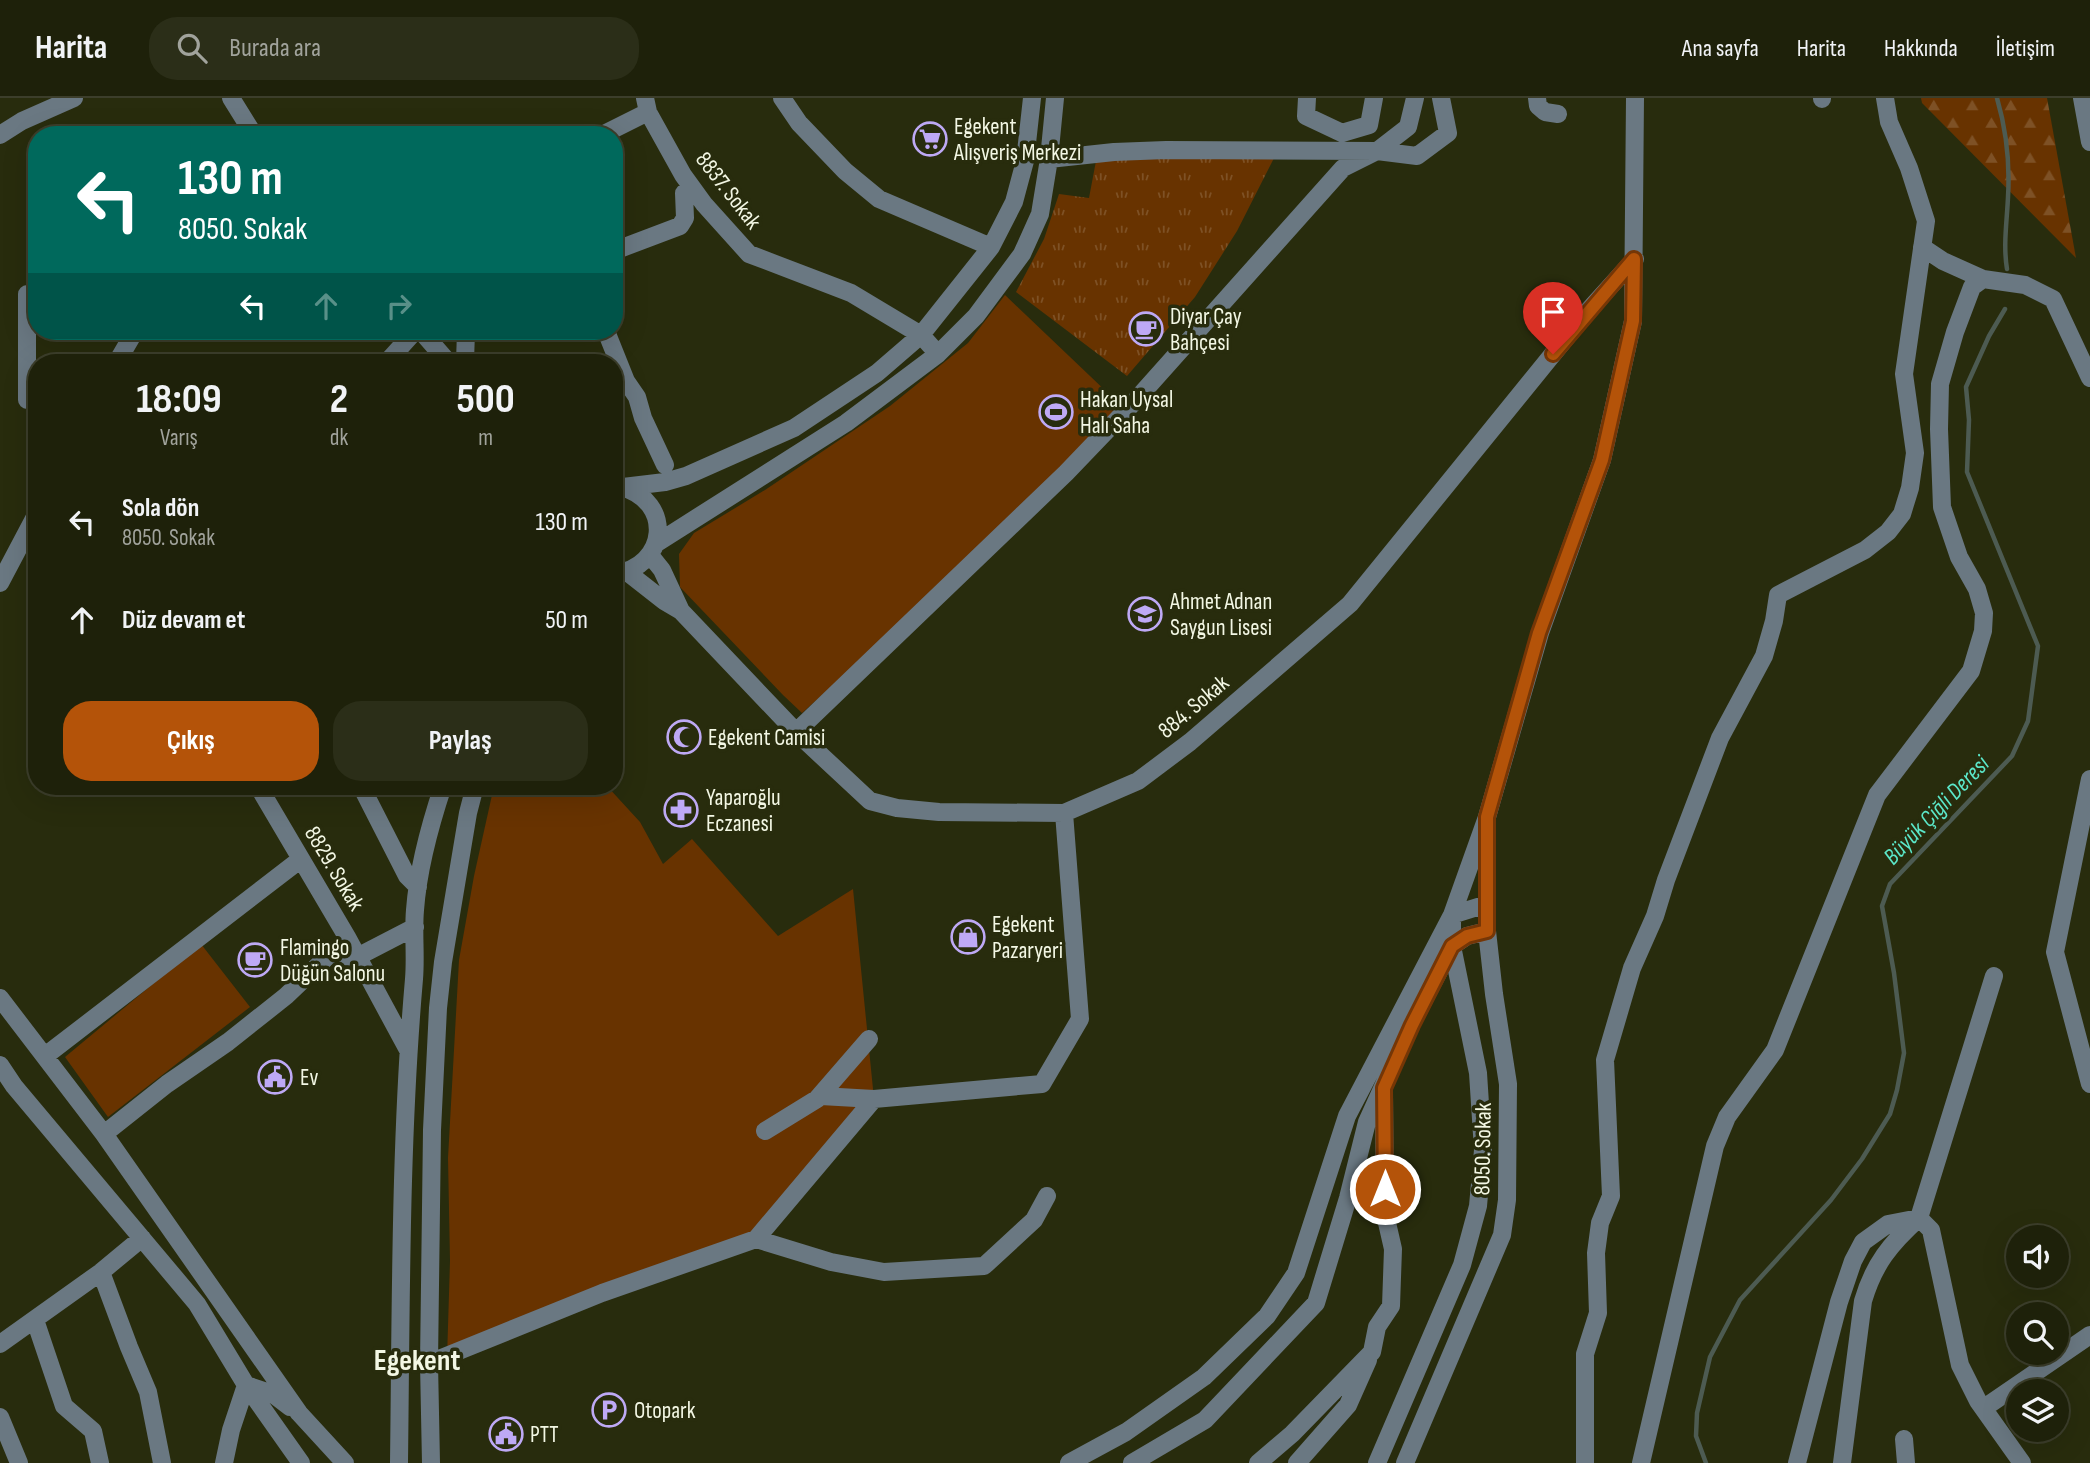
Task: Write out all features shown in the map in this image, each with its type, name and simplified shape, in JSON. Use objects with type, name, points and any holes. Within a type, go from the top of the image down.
[{"type":"street","points":[[0,135],[22,121],[74,98]]},
{"type":"street","points":[[231,98],[248,126]]},
{"type":"street","points":[[782,98],[799,123],[845,171],[879,200],[991,247]]},
{"type":"street","points":[[623,486],[686,477],[794,428],[877,373],[921,335],[991,247],[1014,202],[1025,161],[1032,98]]},
{"type":"street","points":[[623,572],[640,566],[653,549],[846,423],[938,354],[976,316],[1022,254],[1040,214],[1055,98]]},
{"type":"street","points":[[1307,98],[1306,116],[1342,132],[1369,125],[1374,98]]},
{"type":"street","points":[[796,732],[1075,463],[1135,401],[1343,168],[1377,151],[1408,127],[1415,98]]},
{"type":"street","points":[[1049,159],[1166,150],[1377,151],[1417,156],[1448,133],[1441,98]]},
{"type":"street","points":[[1537,98],[1538,106],[1545,112],[1558,114]]},
{"type":"street","points":[[1069,1463],[1126,1432],[1204,1377],[1267,1316],[1296,1273],[1347,1116],[1452,915],[1487,817],[1539,633],[1602,460],[1633,321],[1635,98]]},
{"type":"street","points":[[1585,1463],[1585,1354],[1598,1313],[1596,1253],[1600,1223],[1611,1196],[1605,1060],[1632,968],[1655,916],[1720,738],[1764,656],[1778,596],[1865,550],[1888,532],[1902,514],[1910,488],[1915,453],[1904,373],[1926,221],[1909,168],[1889,122],[1885,98]]},
{"type":"street","points":[[2082,98],[2090,142]]},
{"type":"street","points":[[615,126],[646,105]]},
{"type":"street","name":"8837. Sokak","points":[[646,105],[691,186],[749,254],[851,293],[921,335],[938,354]]},
{"type":"street","points":[[623,248],[680,226],[685,218],[684,193],[691,186]]},
{"type":"street","points":[[1922,247],[1942,261],[1983,279],[2025,285],[2053,299],[2090,378]]},
{"type":"street","name":"884. Sokak","points":[[623,574],[681,611],[796,732],[870,802],[897,808],[939,811],[1064,813],[1138,781],[1190,742],[1350,604],[1587,312],[1634,259]]},
{"type":"street","points":[[1641,1463],[1715,1146],[1727,1118],[1774,1049],[1877,795],[1971,670],[1983,631],[1984,613],[1977,589],[1959,557],[1942,507],[1939,429],[1940,384],[1955,331],[1972,287],[1983,279]]},
{"type":"street","points":[[27,294],[27,400]]},
{"type":"street","points":[[394,354],[407,340]]},
{"type":"street","points":[[429,340],[442,354]]},
{"type":"street","points":[[623,374],[637,397],[643,418],[665,465]]},
{"type":"street","points":[[623,488],[637,492],[652,508],[658,528],[653,549]]},
{"type":"street","points":[[0,583],[28,530]]},
{"type":"street","name":"884. Sokak","points":[[653,549],[681,611]]},
{"type":"street","points":[[2090,779],[2055,952],[2090,1084]]},
{"type":"street","name":"8829. Sokak","points":[[263,795],[408,1049]]},
{"type":"street","points":[[366,795],[407,876],[418,887]]},
{"type":"street","points":[[399,1463],[404,1126],[415,971],[415,927],[418,887],[441,795]]},
{"type":"street","points":[[431,1463],[429,1363],[432,1130],[438,1008],[443,962],[473,795]]},
{"type":"street","points":[[821,1096],[874,1099],[1042,1084],[1080,1019],[1064,813]]},
{"type":"street","name":"8050. Sokak","points":[[1405,1463],[1502,1235],[1507,1200],[1508,1084],[1487,931],[1487,817]]},
{"type":"street","points":[[45,1056],[301,859]]},
{"type":"street","points":[[1452,915],[1487,904]]},
{"type":"street","name":"8050. Sokak","points":[[1377,1463],[1462,1265],[1478,1206],[1483,1150],[1478,1073],[1452,946],[1452,915]]},
{"type":"street","points":[[104,1134],[286,996],[329,955],[357,957],[415,927]]},
{"type":"street","points":[[1132,1463],[1205,1420],[1316,1303],[1348,1198],[1367,1122],[1452,946],[1467,936],[1487,931]]},
{"type":"street","points":[[1842,1463],[1863,1301],[1870,1277],[1879,1260],[1898,1237],[1919,1218],[1994,975]]},
{"type":"street","points":[[0,998],[104,1134],[299,1413],[345,1463]]},
{"type":"street","points":[[765,1131],[821,1096],[869,1039]]},
{"type":"street","points":[[0,1065],[7,1091],[142,1238],[197,1304],[246,1385],[301,1463]]},
{"type":"street","points":[[1297,1463],[1348,1405],[1371,1352],[1377,1327],[1391,1306],[1393,1249],[1385,1214],[1384,1088]]},
{"type":"street","points":[[429,1363],[601,1293],[756,1239],[874,1099]]},
{"type":"street","points":[[756,1239],[831,1262],[884,1272],[984,1265],[1034,1220],[1047,1196]]},
{"type":"street","points":[[1919,1218],[1931,1230],[1960,1365],[1984,1408],[2022,1463]]},
{"type":"street","points":[[1797,1463],[1839,1302],[1853,1261],[1863,1242],[1888,1224],[1919,1218]]},
{"type":"street","points":[[0,1344],[101,1272],[142,1238]]},
{"type":"street","points":[[101,1272],[148,1392],[162,1463]]},
{"type":"street","points":[[35,1320],[64,1406],[93,1431],[100,1463]]},
{"type":"street","points":[[1984,1408],[2090,1335]]},
{"type":"street","points":[[1258,1463],[1292,1434],[1371,1352]]},
{"type":"street","points":[[246,1385],[272,1394],[299,1413]]},
{"type":"street","points":[[224,1463],[231,1430],[246,1385]]},
{"type":"street","points":[[0,1417],[19,1463]]},
{"type":"street","points":[[1904,1439],[1906,1463]]},
{"type":"green space","points":[[1921,98],[2047,98],[2076,258],[1922,103]]},
{"type":"green space","points":[[1174,156],[1274,158],[1237,231],[1195,297],[1127,376],[1016,292],[1044,239],[1059,194],[1089,198],[1096,161]]},
{"type":"green space","points":[[1005,295],[1111,396],[1117,408],[963,564],[802,713],[680,587],[679,554],[694,533],[765,490],[890,406],[968,343]]},
{"type":"green space","points":[[492,795],[615,795],[640,822],[663,864],[692,839],[778,936],[853,889],[874,1099],[748,1240],[447,1359],[450,1261],[448,1158],[459,960]]},
{"type":"green space","points":[[201,944],[250,1007],[108,1117],[65,1057]]},
{"type":"waterway","name":"Büyük Çiğli Deresi","points":[[1997,98],[2008,159],[2005,242],[2007,269]]},
{"type":"waterway","name":"Büyük Çiğli Deresi","points":[[1706,1463],[1696,1436],[1697,1413],[1710,1357],[1740,1300],[1831,1200],[1862,1159],[1890,1114],[1904,1053],[1882,906],[1890,884],[2012,756],[2028,721],[2038,646],[1967,472],[1969,420],[1966,387],[1989,336],[2005,309]]},
{"type":"place","name":"Egekent Alışveriş Merkezi","points":[[930,139]]},
{"type":"place","name":"Diyar Çay Bahçesi","points":[[1146,329]]},
{"type":"place","name":"Hakan Uysal Halı Saha","points":[[1056,412]]},
{"type":"place","name":"Ahmet Adnan Saygun Lisesi","points":[[1145,614]]},
{"type":"place","name":"Egekent Camisi","points":[[684,737]]},
{"type":"place","name":"Yaparoğlu Eczanesi","points":[[681,810]]},
{"type":"place","name":"Egekent Pazaryeri","points":[[968,937]]},
{"type":"place","name":"Flamingo Düğün Salonu","points":[[255,960]]},
{"type":"place","name":"Ev","points":[[275,1077]]},
{"type":"place","name":"Otopark","points":[[609,1410]]},
{"type":"place","name":"PTT","points":[[506,1434]]},
{"type":"district","name":"Egekent","points":[[417,1360]]},
{"type":"route","points":[[1385,1189],[1384,1088],[1452,946],[1467,936],[1487,931],[1487,817],[1539,633],[1602,460],[1633,321],[1634,259],[1553,354]]}]
